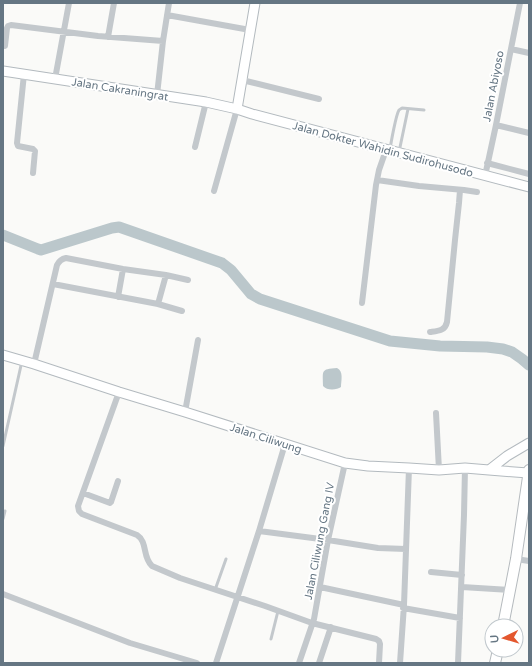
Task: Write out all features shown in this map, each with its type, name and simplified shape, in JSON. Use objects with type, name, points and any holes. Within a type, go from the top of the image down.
[{"type":"main road","points":[[237,109],[254,3]]},
{"type":"main road","name":"Jalan Cakraningrat","points":[[3,71],[206,102],[237,109]]},
{"type":"main road","name":"Jalan Dokter Wahidin Sudirohusodo","points":[[237,109],[399,153],[485,174],[529,187]]},
{"type":"main road","name":"Jalan Ciliwung","points":[[3,355],[345,463],[368,466],[439,470],[465,468],[528,476]]},
{"type":"main road","points":[[489,470],[507,456],[529,443]]},
{"type":"main road","points":[[505,618],[511,590],[528,476]]},
{"type":"street","points":[[55,79],[68,3]]},
{"type":"street","points":[[108,37],[114,3]]},
{"type":"street","points":[[157,95],[169,3]]},
{"type":"street","name":"Jalan Abiyoso","points":[[485,174],[520,3]]},
{"type":"street","points":[[167,15],[250,30]]},
{"type":"street","points":[[5,46],[7,28],[10,25],[108,37],[163,41]]},
{"type":"street","points":[[511,49],[529,53]]},
{"type":"street","points":[[24,74],[17,145],[33,149],[35,152],[32,173]]},
{"type":"street","points":[[242,80],[319,99]]},
{"type":"street","points":[[195,146],[206,102]]},
{"type":"street","points":[[214,191],[237,109]]},
{"type":"street","points":[[496,125],[529,133]]},
{"type":"street","points":[[362,303],[373,201],[379,170],[388,150]]},
{"type":"street","points":[[487,163],[529,174]]},
{"type":"street","points":[[377,180],[477,192]]},
{"type":"street","points":[[430,332],[442,330],[446,326],[447,322],[460,190]]},
{"type":"street","points":[[34,364],[57,265],[62,259],[66,258],[123,270],[166,275],[188,280]]},
{"type":"street","points":[[118,297],[123,270]]},
{"type":"street","points":[[158,304],[166,275]]},
{"type":"street","points":[[53,284],[158,304],[182,311]]},
{"type":"street","points":[[185,412],[198,340]]},
{"type":"street","points":[[118,392],[78,508],[82,514],[141,537],[146,559],[152,566],[180,578],[312,623],[376,639],[380,644],[379,663]]},
{"type":"street","points":[[436,413],[439,470]]},
{"type":"street","points":[[216,663],[259,531],[284,444]]},
{"type":"street","name":"Jalan Ciliwung Gang IV","points":[[299,663],[314,619],[328,540],[345,463]]},
{"type":"street","points":[[400,663],[404,606],[409,468]]},
{"type":"street","points":[[458,663],[462,587],[465,468]]},
{"type":"street","points":[[83,493],[110,503],[118,481]]},
{"type":"street","points":[[259,531],[378,548],[406,550]]},
{"type":"street","points":[[516,559],[529,561]]},
{"type":"street","points":[[431,572],[462,575]]},
{"type":"street","points":[[320,587],[460,618]]},
{"type":"street","points":[[462,587],[511,590]]},
{"type":"street","points":[[3,594],[130,642],[197,663]]},
{"type":"street","points":[[320,663],[331,627]]},
{"type":"lane","points":[[388,150],[399,111],[402,108],[424,110]]},
{"type":"lane","points":[[399,153],[408,109]]},
{"type":"lane","points":[[3,446],[22,360]]},
{"type":"lane","points":[[3,520],[5,511]]},
{"type":"lane","points":[[215,590],[226,559]]},
{"type":"lane","points":[[271,639],[278,611]]},
{"type":"shaded area","points":[[337,368],[341,371],[341,387],[332,390],[325,388],[323,386],[323,374],[325,370]]},
{"type":"waterway","points":[[3,235],[41,250],[119,227],[222,263],[231,270],[251,294],[260,299],[390,341],[440,346],[487,347],[503,349],[512,352],[529,365]]}]
